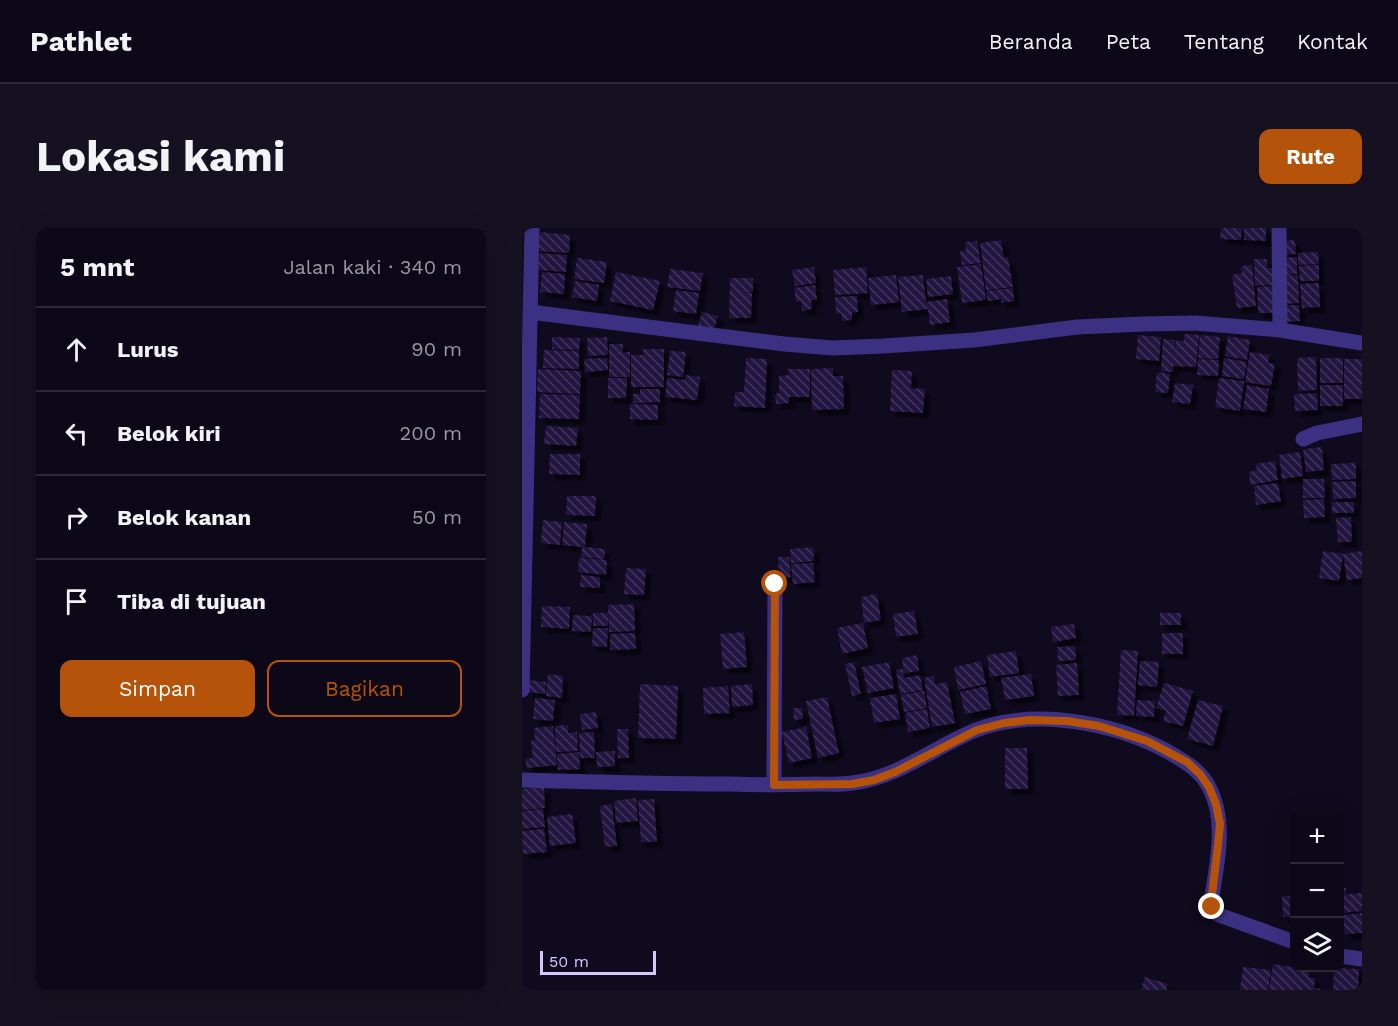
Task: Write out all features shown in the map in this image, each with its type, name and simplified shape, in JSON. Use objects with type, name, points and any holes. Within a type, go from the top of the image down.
[{"type":"street","points":[[522,690],[532,228]]},
{"type":"street","points":[[1279,228],[1280,330]]},
{"type":"street","points":[[530,312],[784,344],[833,348],[929,343],[1077,327],[1195,323],[1280,330],[1362,343]]},
{"type":"street","points":[[1303,439],[1317,433],[1362,424]]},
{"type":"street","points":[[774,785],[775,584]]},
{"type":"street","points":[[522,780],[774,785],[852,784],[874,780],[895,772],[977,730],[1004,723],[1030,720],[1067,721],[1099,726],[1147,741],[1187,762],[1200,774],[1209,787],[1216,804],[1220,824],[1211,903],[1214,911],[1219,915],[1290,941]]},
{"type":"street","points":[[1344,957],[1362,959]]},
{"type":"building","points":[[1221,228],[1242,228],[1241,240],[1220,239]]},
{"type":"building","points":[[1244,228],[1266,228],[1266,241],[1244,240]]},
{"type":"building","points":[[540,232],[570,235],[569,253],[538,251]]},
{"type":"building","points":[[1001,240],[1004,258],[1008,257],[1013,287],[986,290],[980,243]]},
{"type":"building","points":[[1295,240],[1296,254],[1282,255],[1281,241]]},
{"type":"building","points":[[977,241],[981,263],[962,265],[960,251],[966,250],[965,242]]},
{"type":"building","points":[[1318,252],[1319,264],[1298,265],[1298,253]]},
{"type":"building","points":[[540,253],[567,255],[566,272],[538,270]]},
{"type":"building","points":[[1297,257],[1297,274],[1281,275],[1280,258]]},
{"type":"building","points":[[577,258],[607,262],[604,283],[574,279]]},
{"type":"building","points":[[1254,259],[1267,259],[1267,268],[1276,268],[1277,285],[1255,286]]},
{"type":"building","points":[[981,264],[986,300],[962,303],[957,267]]},
{"type":"building","points":[[1252,265],[1256,306],[1237,308],[1232,275],[1242,273],[1241,266]]},
{"type":"building","points":[[1319,265],[1319,281],[1300,281],[1299,266]]},
{"type":"building","points":[[814,267],[816,283],[795,286],[792,270]]},
{"type":"building","points":[[866,267],[868,293],[835,295],[833,270]]},
{"type":"building","points":[[670,269],[703,273],[700,291],[667,287]]},
{"type":"building","points":[[542,272],[565,274],[564,294],[540,292]]},
{"type":"building","points":[[616,272],[660,281],[653,310],[610,301]]},
{"type":"building","points":[[896,275],[899,302],[871,305],[868,278]]},
{"type":"building","points":[[923,275],[926,302],[947,299],[950,322],[930,325],[928,309],[902,312],[898,277]]},
{"type":"building","points":[[1298,275],[1299,303],[1282,304],[1281,276]]},
{"type":"building","points":[[951,276],[953,294],[928,297],[926,279]]},
{"type":"building","points":[[730,278],[753,278],[753,292],[745,292],[752,293],[751,318],[729,318]]},
{"type":"building","points":[[575,281],[599,285],[597,301],[572,297]]},
{"type":"building","points":[[1319,283],[1320,307],[1302,308],[1300,284]]},
{"type":"building","points":[[815,285],[817,300],[811,300],[812,309],[802,311],[801,301],[796,302],[794,288]]},
{"type":"building","points":[[1277,286],[1278,313],[1258,313],[1257,287]]},
{"type":"building","points":[[1013,288],[1014,301],[1001,303],[1001,299],[988,301],[986,291]]},
{"type":"building","points":[[676,290],[699,293],[696,314],[673,311]]},
{"type":"building","points":[[857,296],[858,312],[852,313],[852,320],[842,321],[841,313],[836,314],[835,297]]},
{"type":"building","points":[[1281,305],[1299,305],[1300,321],[1282,322]]},
{"type":"building","points":[[702,312],[718,316],[714,330],[698,326]]},
{"type":"building","points":[[1184,334],[1199,335],[1196,367],[1173,366],[1173,372],[1161,371],[1163,339],[1175,340],[1175,354],[1176,341],[1184,341]]},
{"type":"building","points":[[1138,335],[1161,337],[1159,361],[1136,359]]},
{"type":"building","points":[[1200,335],[1220,337],[1218,359],[1198,358]]},
{"type":"building","points":[[1228,336],[1250,340],[1247,360],[1225,356]]},
{"type":"building","points":[[552,337],[580,338],[579,350],[552,349]]},
{"type":"building","points":[[607,337],[608,355],[588,356],[587,338]]},
{"type":"building","points":[[609,344],[623,344],[623,352],[630,352],[630,377],[609,377]]},
{"type":"building","points":[[643,349],[664,349],[664,387],[631,387],[631,355],[643,355]]},
{"type":"building","points":[[544,350],[579,351],[579,369],[543,368]]},
{"type":"building","points":[[670,351],[686,352],[683,377],[667,375]]},
{"type":"building","points":[[1250,352],[1270,355],[1268,363],[1275,364],[1271,386],[1245,382]]},
{"type":"building","points":[[1316,357],[1317,390],[1298,391],[1297,358]]},
{"type":"building","points":[[607,358],[608,370],[585,372],[584,359]]},
{"type":"building","points":[[746,358],[767,359],[765,408],[734,406],[735,392],[744,392]]},
{"type":"building","points":[[1224,358],[1247,362],[1244,379],[1222,376]]},
{"type":"building","points":[[1320,358],[1343,358],[1343,383],[1320,383]]},
{"type":"building","points":[[1198,359],[1219,360],[1218,376],[1197,375]]},
{"type":"building","points":[[1344,359],[1362,359],[1362,399],[1344,399]]},
{"type":"building","points":[[833,368],[833,376],[843,376],[844,409],[812,410],[811,369]]},
{"type":"building","points":[[538,369],[581,371],[580,394],[537,392]]},
{"type":"building","points":[[788,369],[810,369],[810,397],[789,397],[789,403],[776,404],[775,394],[779,393],[779,376],[789,375]]},
{"type":"building","points":[[892,370],[912,371],[911,388],[925,389],[923,413],[890,411]]},
{"type":"building","points":[[1157,372],[1170,374],[1168,393],[1155,392]]},
{"type":"building","points":[[685,375],[700,377],[697,400],[665,397],[667,378],[685,380]]},
{"type":"building","points":[[608,378],[627,378],[626,398],[608,398]]},
{"type":"building","points":[[1219,378],[1244,381],[1240,411],[1215,407]]},
{"type":"building","points":[[1175,383],[1193,385],[1190,404],[1172,402]]},
{"type":"building","points":[[1247,385],[1269,389],[1266,412],[1243,409]]},
{"type":"building","points":[[1320,385],[1343,385],[1343,406],[1320,406]]},
{"type":"building","points":[[640,389],[660,389],[660,402],[633,403],[633,394],[640,394]]},
{"type":"building","points":[[1317,393],[1318,410],[1295,411],[1294,394]]},
{"type":"building","points":[[540,394],[580,395],[579,419],[539,418]]},
{"type":"building","points":[[630,404],[658,405],[658,420],[630,419]]},
{"type":"building","points":[[546,426],[578,428],[576,446],[544,444]]},
{"type":"building","points":[[1322,447],[1324,470],[1306,472],[1303,449]]},
{"type":"building","points":[[1300,452],[1303,476],[1282,479],[1279,455]]},
{"type":"building","points":[[550,454],[580,454],[580,475],[549,474]]},
{"type":"building","points":[[1275,461],[1278,480],[1250,485],[1249,472],[1257,470],[1256,464]]},
{"type":"building","points":[[1356,463],[1356,479],[1332,480],[1331,464]]},
{"type":"building","points":[[1303,479],[1324,479],[1325,498],[1303,498]]},
{"type":"building","points":[[1356,481],[1356,498],[1333,499],[1332,482]]},
{"type":"building","points":[[1278,483],[1281,501],[1256,505],[1254,486]]},
{"type":"building","points":[[567,496],[596,496],[595,516],[566,515]]},
{"type":"building","points":[[1324,499],[1325,517],[1304,518],[1303,500]]},
{"type":"building","points":[[1332,502],[1354,502],[1354,513],[1332,513]]},
{"type":"building","points":[[1351,517],[1352,542],[1338,542],[1336,518]]},
{"type":"building","points":[[543,520],[562,522],[560,545],[541,543]]},
{"type":"building","points":[[564,522],[587,524],[585,547],[605,549],[604,559],[581,557],[582,547],[562,545]]},
{"type":"building","points":[[813,547],[814,561],[791,563],[790,549]]},
{"type":"building","points":[[1323,551],[1343,554],[1339,581],[1319,578]]},
{"type":"building","points":[[1362,551],[1362,578],[1347,580],[1343,554]]},
{"type":"building","points":[[778,557],[789,557],[791,577],[779,578]]},
{"type":"building","points":[[579,558],[607,560],[606,575],[578,572]]},
{"type":"building","points":[[813,563],[815,582],[793,584],[791,564]]},
{"type":"building","points":[[626,568],[646,569],[644,595],[624,594]]},
{"type":"building","points":[[581,575],[600,577],[600,588],[580,587]]},
{"type":"building","points":[[877,594],[881,620],[864,623],[861,597]]},
{"type":"building","points":[[634,604],[635,631],[609,632],[608,605]]},
{"type":"building","points":[[542,606],[570,607],[569,629],[541,627]]},
{"type":"building","points":[[914,611],[918,634],[896,637],[893,614]]},
{"type":"building","points":[[593,613],[608,613],[608,626],[593,626]]},
{"type":"building","points":[[1160,613],[1181,613],[1181,625],[1160,625]]},
{"type":"building","points":[[573,615],[592,616],[591,632],[572,631]]},
{"type":"building","points":[[863,623],[868,648],[842,654],[837,628]]},
{"type":"building","points":[[1074,624],[1076,638],[1053,642],[1051,627]]},
{"type":"building","points":[[593,628],[608,628],[607,647],[592,646]]},
{"type":"building","points":[[744,632],[747,667],[723,669],[720,634]]},
{"type":"building","points":[[635,633],[636,649],[610,650],[610,634]]},
{"type":"building","points":[[1162,633],[1183,633],[1183,654],[1162,654]]},
{"type":"building","points":[[1075,646],[1076,660],[1058,661],[1057,647]]},
{"type":"building","points":[[1121,650],[1138,651],[1134,716],[1117,715]]},
{"type":"building","points":[[1016,651],[1019,673],[990,677],[987,655]]},
{"type":"building","points":[[917,655],[919,671],[904,673],[902,658]]},
{"type":"building","points":[[981,661],[986,684],[958,690],[954,667]]},
{"type":"building","points":[[1140,661],[1159,662],[1157,687],[1138,685]]},
{"type":"building","points":[[854,662],[861,694],[852,696],[845,664]]},
{"type":"building","points":[[889,662],[894,688],[868,693],[862,667]]},
{"type":"building","points":[[1077,663],[1079,695],[1058,696],[1056,665]]},
{"type":"building","points":[[903,669],[904,678],[920,675],[923,690],[900,694],[896,670]]},
{"type":"building","points":[[548,674],[563,676],[562,698],[546,696]]},
{"type":"building","points":[[1031,674],[1034,696],[1005,700],[1001,678]]},
{"type":"building","points":[[934,676],[935,684],[947,682],[955,723],[932,727],[924,678]]},
{"type":"building","points":[[528,680],[546,682],[545,694],[527,692]]},
{"type":"building","points":[[1164,683],[1193,691],[1183,726],[1163,721],[1166,711],[1156,708]]},
{"type":"building","points":[[640,684],[678,686],[676,739],[638,738]]},
{"type":"building","points":[[752,684],[753,705],[732,707],[731,686]]},
{"type":"building","points":[[728,686],[730,713],[704,714],[703,688]]},
{"type":"building","points":[[986,686],[991,709],[965,714],[960,692]]},
{"type":"building","points":[[924,691],[927,708],[904,712],[901,695]]},
{"type":"building","points":[[896,694],[900,719],[874,723],[870,698]]},
{"type":"building","points":[[827,697],[839,753],[818,758],[806,701]]},
{"type":"building","points":[[535,698],[555,700],[553,721],[533,719]]},
{"type":"building","points":[[1137,700],[1155,701],[1154,717],[1136,716]]},
{"type":"building","points":[[1198,700],[1223,706],[1213,746],[1187,739]]},
{"type":"building","points":[[793,708],[802,708],[803,719],[794,720]]},
{"type":"building","points":[[927,709],[930,728],[908,732],[905,713]]},
{"type":"building","points":[[596,712],[598,728],[582,730],[580,714]]},
{"type":"building","points":[[568,725],[568,733],[577,732],[578,751],[556,752],[555,726]]},
{"type":"building","points":[[553,726],[557,765],[527,768],[525,759],[533,758],[531,741],[535,740],[534,728]]},
{"type":"building","points":[[806,727],[812,758],[789,763],[782,732]]},
{"type":"building","points":[[617,729],[628,729],[629,758],[618,758]]},
{"type":"building","points":[[594,732],[595,758],[580,758],[579,733]]},
{"type":"building","points":[[1005,748],[1027,748],[1028,789],[1005,789]]},
{"type":"building","points":[[615,751],[615,766],[597,767],[596,752]]},
{"type":"building","points":[[579,752],[580,769],[558,770],[557,754]]},
{"type":"building","points":[[544,787],[545,808],[522,810],[522,789]]},
{"type":"building","points":[[636,798],[638,821],[616,823],[614,801]]},
{"type":"building","points":[[654,799],[657,842],[641,842],[638,800]]},
{"type":"building","points":[[612,804],[617,846],[605,847],[600,806]]},
{"type":"building","points":[[543,809],[545,827],[522,829],[522,811]]},
{"type":"building","points":[[572,814],[576,843],[550,846],[547,817]]},
{"type":"building","points":[[544,829],[547,852],[523,854],[522,831]]},
{"type":"building","points":[[1344,888],[1346,888],[1346,894],[1362,893],[1362,911],[1344,913]]},
{"type":"building","points":[[1282,896],[1290,896],[1290,916],[1283,917]]},
{"type":"building","points":[[1362,913],[1362,933],[1345,934],[1344,915]]},
{"type":"building","points":[[1273,964],[1290,967],[1290,972],[1310,972],[1309,977],[1315,978],[1314,988],[1320,989],[1320,990],[1269,990]]},
{"type":"building","points":[[1243,967],[1271,970],[1268,990],[1240,990]]},
{"type":"building","points":[[1344,968],[1359,969],[1358,990],[1333,990],[1334,972],[1344,972]]},
{"type":"building","points":[[1145,977],[1168,984],[1166,990],[1141,990]]},
{"type":"route","points":[[775,584],[774,785],[852,784],[874,780],[895,772],[977,730],[1004,723],[1030,720],[1067,721],[1099,726],[1147,741],[1187,762],[1200,774],[1209,787],[1216,804],[1220,824],[1212,907]]}]
